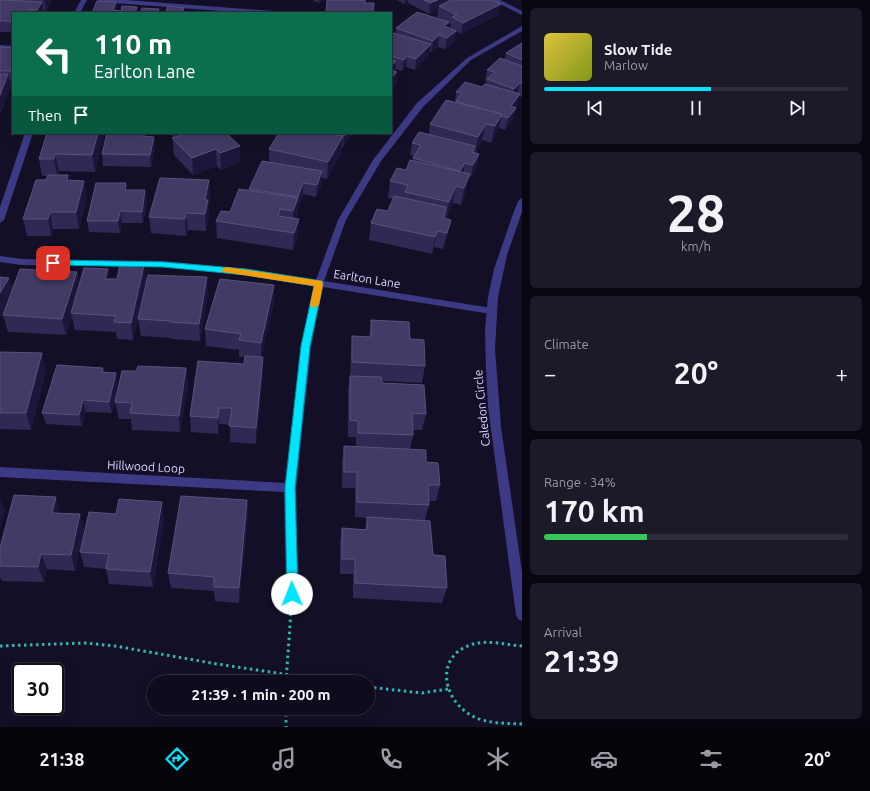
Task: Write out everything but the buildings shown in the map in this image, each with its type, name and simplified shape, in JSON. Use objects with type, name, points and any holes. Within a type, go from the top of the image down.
[{"type":"street","points":[[77,12],[84,0]]},
{"type":"street","points":[[100,0],[261,12]]},
{"type":"street","points":[[495,0],[522,12]]},
{"type":"street","points":[[292,594],[290,488],[306,346],[319,284],[342,220],[377,160],[415,112],[469,59],[522,28]]},
{"type":"street","points":[[0,47],[12,48]]},
{"type":"street","points":[[0,220],[29,134]]},
{"type":"street","name":"Caledon Circle","points":[[522,201],[502,258],[491,311],[491,378],[522,614]]},
{"type":"street","name":"Earlton Lane","points":[[0,259],[22,262],[163,264],[246,272],[491,311]]},
{"type":"street","name":"Hillwood Loop","points":[[0,472],[290,488]]},
{"type":"path","points":[[286,674],[292,594]]},
{"type":"path","points":[[0,646],[86,643],[155,652],[217,664],[292,675]]},
{"type":"path","points":[[522,646],[472,644],[463,647],[456,653],[448,665],[446,679],[448,689],[460,708],[470,715],[480,720],[491,722],[522,724]]},
{"type":"path","points":[[375,688],[422,693],[448,689]]},
{"type":"path","points":[[286,715],[286,727]]},
{"type":"slow traffic","points":[[226,270],[319,284],[314,305]]},
{"type":"route","points":[[53,263],[163,264],[246,272],[319,284],[306,346],[290,488],[292,594]]}]
